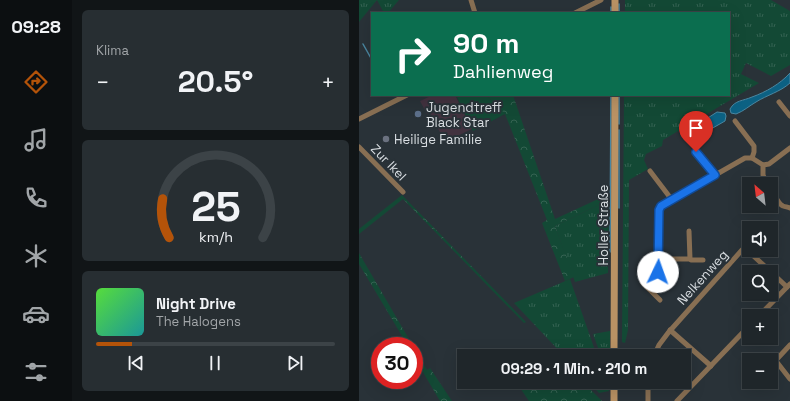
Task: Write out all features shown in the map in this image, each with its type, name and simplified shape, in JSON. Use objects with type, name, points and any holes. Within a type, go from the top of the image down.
[{"type":"street","points":[[471,0],[475,12]]},
{"type":"street","points":[[577,12],[601,0]]},
{"type":"street","points":[[615,0],[615,12]]},
{"type":"street","points":[[359,119],[405,96]]},
{"type":"street","name":"Holler Straße","points":[[614,349],[615,96]]},
{"type":"street","points":[[779,102],[790,116]]},
{"type":"street","points":[[735,121],[754,146],[752,158]]},
{"type":"street","name":"Zur Ikel","points":[[359,147],[403,192]]},
{"type":"street","points":[[649,289],[658,280],[659,210],[661,206],[745,158],[752,158],[763,165],[769,164],[790,148]]},
{"type":"street","points":[[696,152],[715,175]]},
{"type":"street","points":[[763,165],[764,177]]},
{"type":"street","points":[[650,171],[672,200]]},
{"type":"street","points":[[778,201],[782,206],[788,206],[790,208]]},
{"type":"street","points":[[689,231],[690,259]]},
{"type":"street","name":"Nelkenweg","points":[[658,349],[671,330],[742,250],[746,249],[763,265]]},
{"type":"street","points":[[659,259],[703,260]]},
{"type":"street","points":[[658,272],[652,274],[643,283],[660,300]]},
{"type":"street","name":"Nelkenweg","points":[[778,277],[788,285]]},
{"type":"street","points":[[766,309],[788,285]]},
{"type":"street","points":[[671,330],[711,366]]},
{"type":"street","points":[[677,401],[742,333]]},
{"type":"street","points":[[790,345],[777,358],[776,361],[790,379]]},
{"type":"street","points":[[614,389],[614,401]]},
{"type":"street","points":[[648,389],[648,401]]},
{"type":"shaded area","points":[[431,96],[456,96],[472,129],[445,142],[430,113],[427,114],[420,101]]},
{"type":"green space","points":[[359,0],[377,0],[359,22]]},
{"type":"green space","points":[[377,0],[399,0],[389,12],[383,12]]},
{"type":"green space","points":[[625,0],[771,0],[790,11],[790,65],[771,76],[746,63],[741,74],[759,83],[663,140],[662,146],[646,154],[644,160],[648,169],[629,180],[628,330],[625,343],[622,342],[624,96],[730,96],[730,12],[625,12]]},
{"type":"green space","points":[[456,96],[487,96],[505,114],[473,131]]},
{"type":"green space","points":[[487,96],[513,96],[555,219],[609,194],[609,200],[555,226],[574,277],[565,281],[542,223],[547,220],[505,114]]},
{"type":"green space","points":[[402,195],[526,322],[524,323],[403,199],[359,234],[359,229]]},
{"type":"green space","points":[[609,200],[608,273],[575,282],[555,226]]},
{"type":"green space","points":[[359,253],[408,337],[403,337],[359,264]]},
{"type":"green space","points":[[570,279],[595,349],[557,349],[514,303]]},
{"type":"green space","points":[[610,331],[610,349],[598,349],[593,334]]},
{"type":"green space","points":[[423,363],[427,370],[430,368],[452,401],[440,401],[423,372]]},
{"type":"green space","points":[[521,389],[590,389],[602,401],[529,401]]},
{"type":"green space","points":[[595,389],[608,389],[609,391],[599,393]]},
{"type":"water","points":[[790,73],[790,83],[786,86],[739,113],[731,113],[730,109],[734,104],[768,90],[782,81]]},
{"type":"water","points":[[717,112],[725,113],[725,121],[704,133],[697,129],[697,125]]},
{"type":"waterway","points":[[619,4],[619,12]]},
{"type":"waterway","points":[[611,7],[611,12]]},
{"type":"waterway","points":[[363,44],[371,58]]},
{"type":"waterway","points":[[610,252],[611,96]]},
{"type":"waterway","points":[[619,96],[619,124]]},
{"type":"waterway","points":[[619,130],[619,208]]},
{"type":"place","name":"Jugendtreff Black Star","points":[[418,114]]},
{"type":"place","name":"Heilige Familie","points":[[386,139]]},
{"type":"route","points":[[658,272],[659,210],[661,206],[715,175],[696,152]]}]
